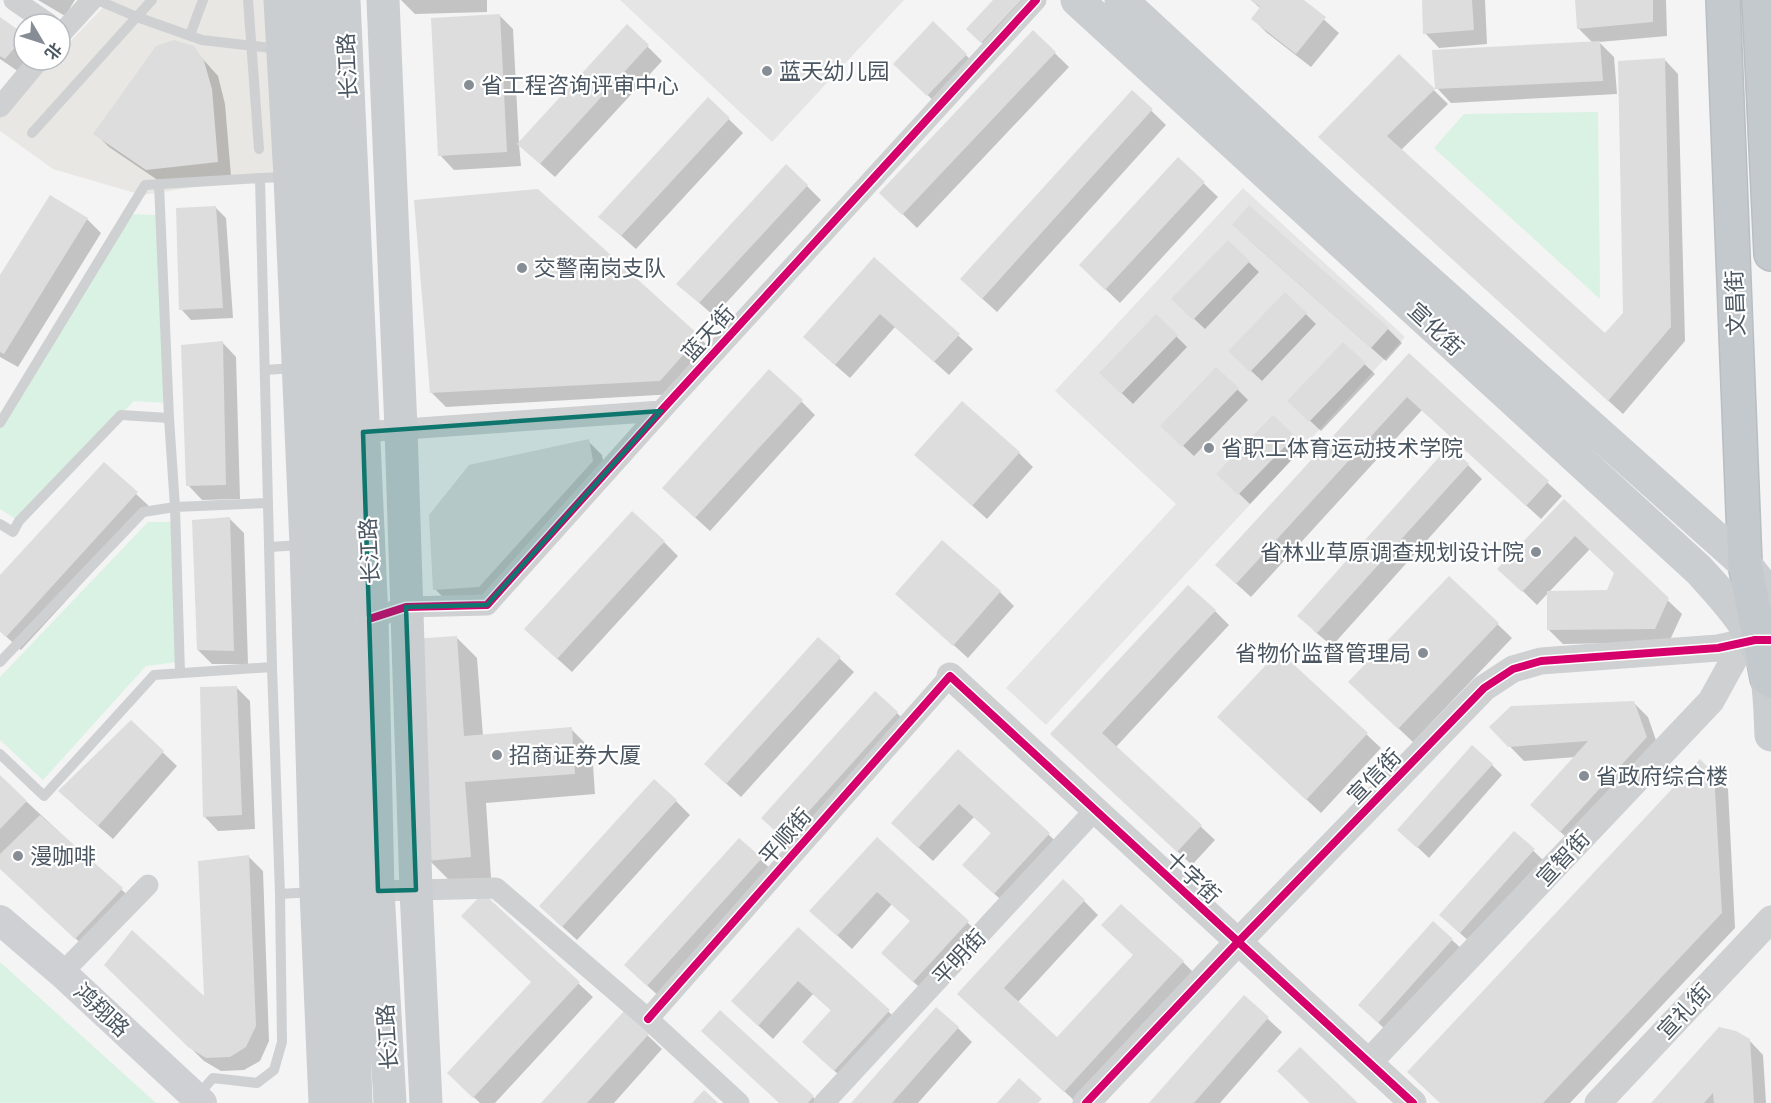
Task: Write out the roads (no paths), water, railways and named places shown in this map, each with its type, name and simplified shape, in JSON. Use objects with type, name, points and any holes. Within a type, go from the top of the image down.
[{"type":"highway","name":"文昌街","points":[[1723,0],[1758,573],[1757,641],[1769,679]]},
{"type":"highway","points":[[1760,0],[1771,254]]},
{"type":"main road","points":[[280,0],[289,49],[297,177],[314,366],[321,544],[342,891],[325,1103]]},
{"type":"main road","name":"长江路","points":[[289,49],[313,0]]},
{"type":"main road","name":"长江路","points":[[344,0],[372,618],[342,891],[356,1103]]},
{"type":"main road","points":[[383,0],[426,1103]]},
{"type":"main road","name":"宣化街","points":[[1077,0],[1699,570],[1731,606],[1757,641]]},
{"type":"main road","name":"宣化街","points":[[1121,0],[1342,205],[1758,573]]},
{"type":"main road","points":[[1758,573],[1771,597]]},
{"type":"main road","points":[[1769,679],[1771,735]]},
{"type":"main road","name":"长江路","points":[[342,891],[390,1103]]},
{"type":"main road","name":"鸿翔路","points":[[0,920],[62,973],[199,1100]]},
{"type":"street","points":[[14,0],[31,12]]},
{"type":"street","points":[[72,18],[92,0]]},
{"type":"street","name":"蓝天街","points":[[372,618],[406,607],[487,605],[1036,0]]},
{"type":"street","points":[[0,107],[29,72]]},
{"type":"street","points":[[363,432],[661,411]]},
{"type":"street","name":"宣信街","points":[[1086,1103],[1484,688],[1512,669],[1541,661],[1718,648],[1757,641]]},
{"type":"street","name":"宣智街","points":[[1369,1062],[1712,701],[1757,641]]},
{"type":"street","name":"十字街","points":[[950,676],[1413,1103]]},
{"type":"street","name":"平顺街","points":[[648,1019],[950,676]]},
{"type":"street","name":"平明街","points":[[824,1103],[1095,810]]},
{"type":"street","points":[[62,973],[148,885]]},
{"type":"street","points":[[342,891],[496,888],[648,1019],[740,1103]]},
{"type":"street","name":"宣礼街","points":[[1598,1103],[1771,919]]},
{"type":"lane","points":[[97,0],[202,40],[289,49]]},
{"type":"lane","points":[[32,133],[152,0]]},
{"type":"lane","points":[[190,35],[203,0]]},
{"type":"lane","points":[[248,0],[289,49]]},
{"type":"lane","points":[[259,149],[289,49]]},
{"type":"lane","points":[[0,423],[145,185],[297,177],[265,370],[282,1041],[274,1070],[257,1083],[213,1078],[199,1100]]},
{"type":"lane","points":[[159,184],[175,507],[180,673]]},
{"type":"lane","points":[[265,370],[314,366]]},
{"type":"lane","points":[[0,524],[13,532],[19,520],[121,415],[169,418]]},
{"type":"lane","points":[[0,662],[143,512],[175,507],[268,503]]},
{"type":"lane","points":[[269,547],[321,544]]},
{"type":"lane","points":[[0,754],[44,796],[154,675],[272,667]]},
{"type":"lane","points":[[280,894],[342,891]]},
{"type":"place","name":"蓝天幼儿园","points":[[767,71]]},
{"type":"place","name":"省工程咨询评审中心","points":[[469,85]]},
{"type":"place","name":"交警南岗支队","points":[[522,268]]},
{"type":"place","name":"省职工体育运动技术学院","points":[[1209,448]]},
{"type":"place","name":"省林业草原调查规划设计院","points":[[1536,552]]},
{"type":"place","name":"省物价监督管理局","points":[[1423,653]]},
{"type":"place","name":"招商证券大厦","points":[[497,755]]},
{"type":"place","name":"省政府综合楼","points":[[1584,776]]},
{"type":"place","name":"漫咖啡","points":[[18,856]]}]
